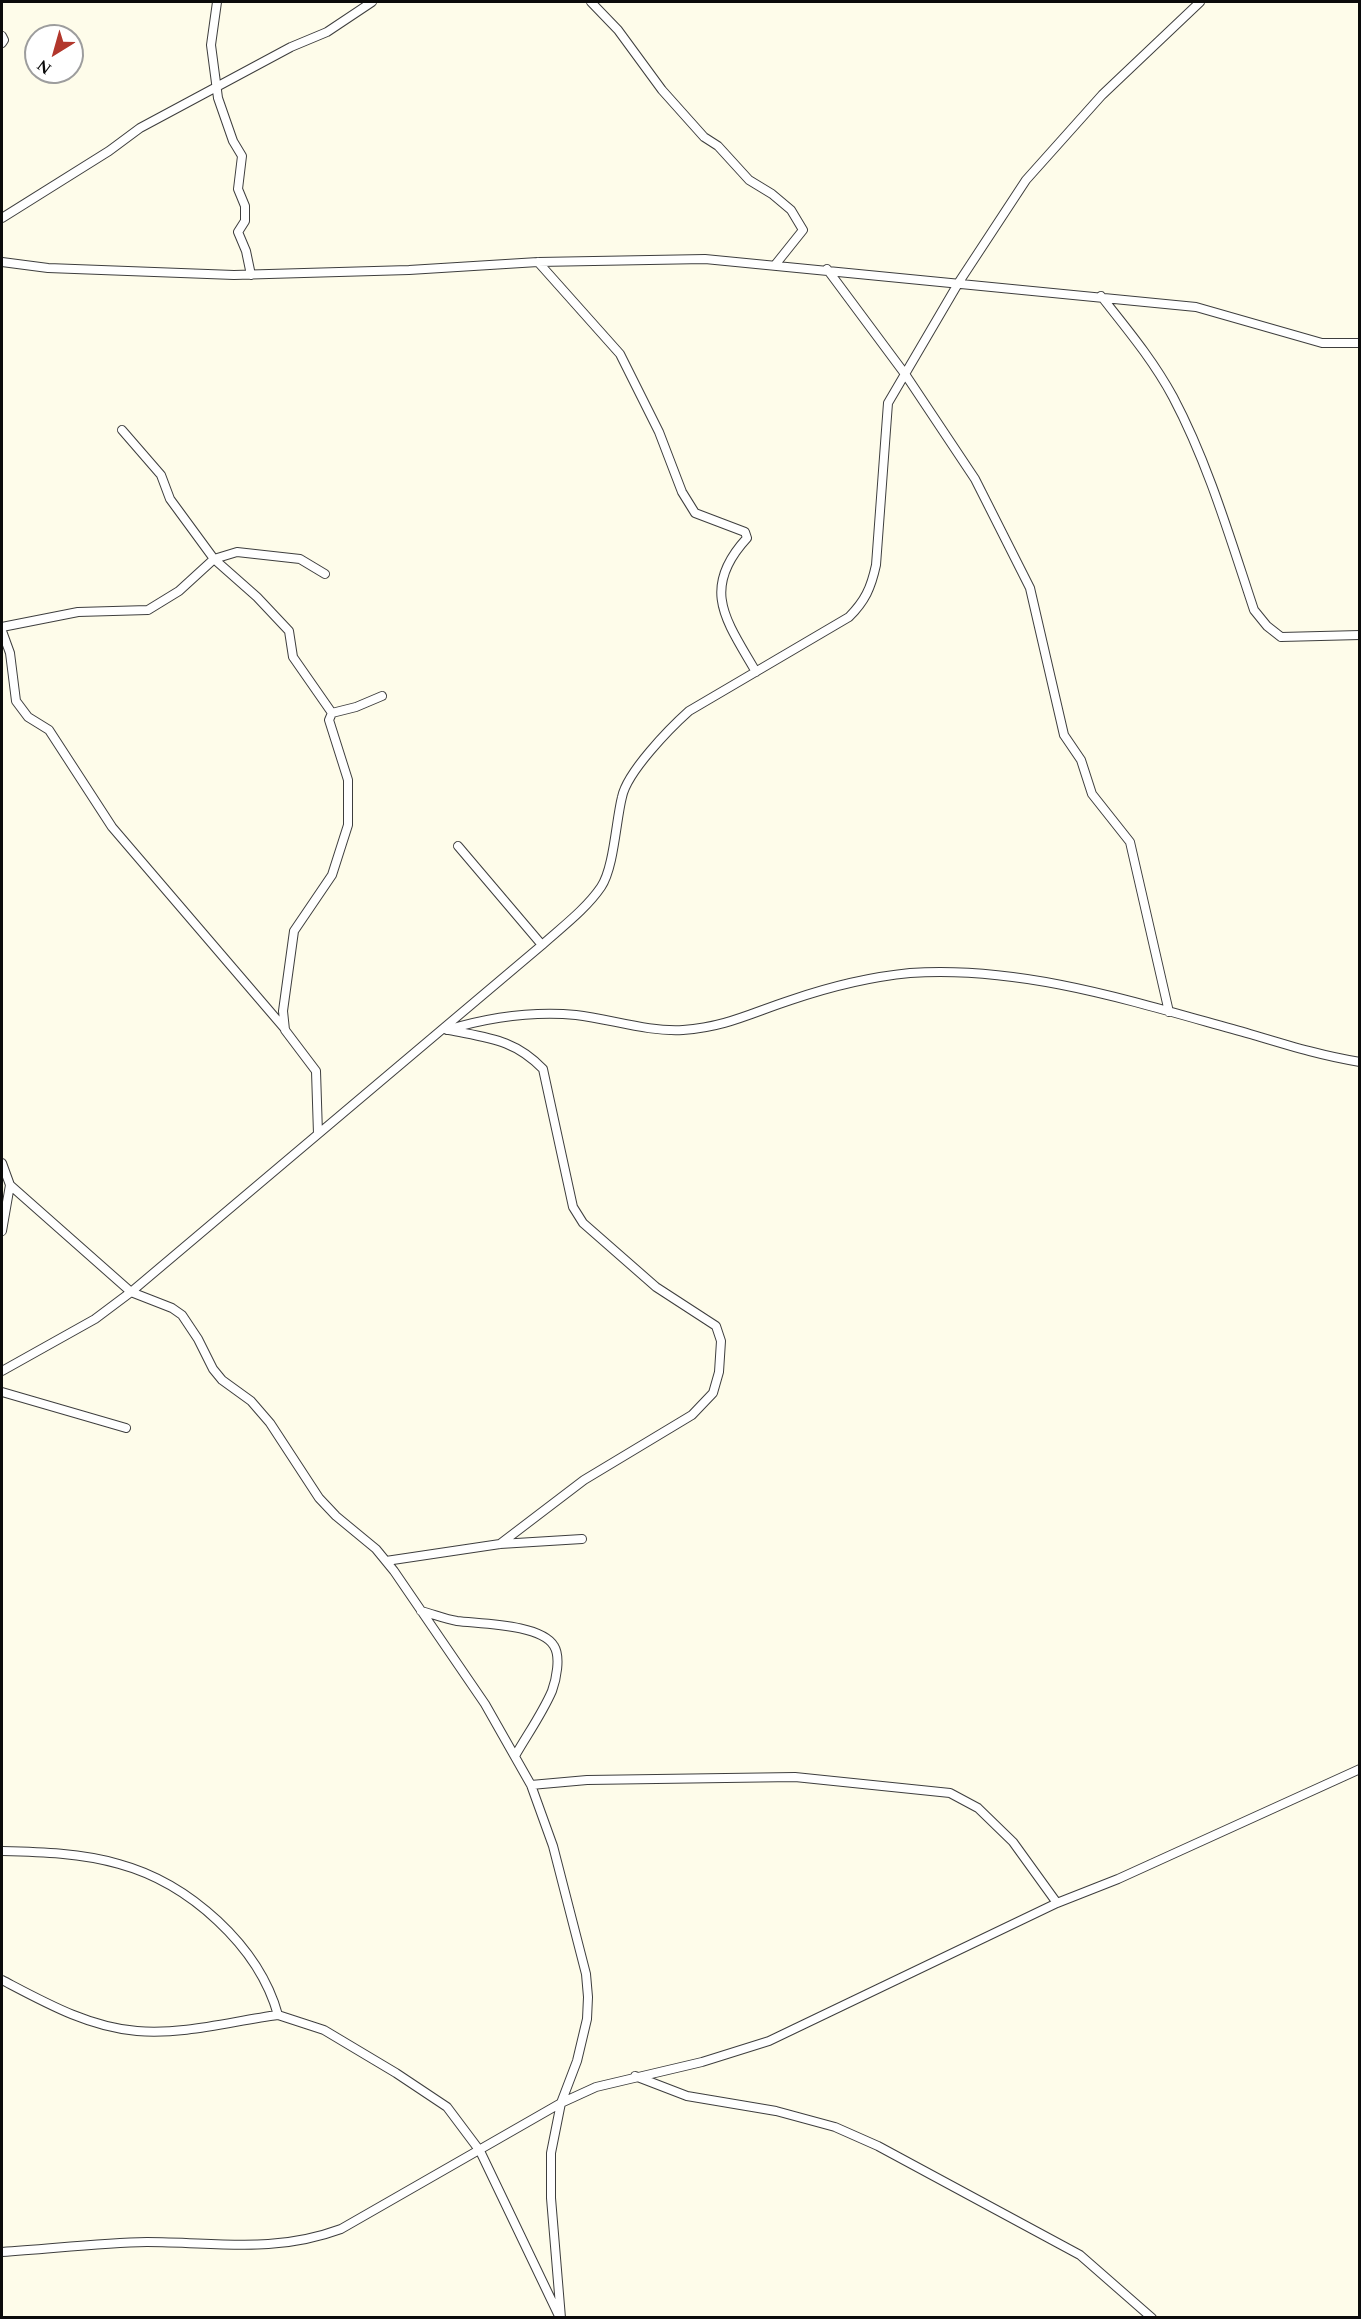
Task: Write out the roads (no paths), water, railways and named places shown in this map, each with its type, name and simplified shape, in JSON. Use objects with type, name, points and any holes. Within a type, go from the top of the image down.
[{"type":"street","points":[[217,2],[211,45],[217,88],[233,141],[242,156],[238,189],[245,206],[245,221],[238,232],[246,251],[251,275]]},
{"type":"street","points":[[2,218],[109,151],[140,128],[291,47],[327,32],[372,2]]},
{"type":"street","points":[[591,2],[618,30],[662,90],[704,137],[718,146],[749,180],[772,194],[791,210],[803,230],[775,265]]},
{"type":"street","points":[[2,1371],[76,1331],[130,1292],[542,945],[601,887],[615,839],[622,794],[657,745],[689,711],[849,617],[864,602],[872,584],[876,565],[888,403],[958,282],[1026,180],[1102,95],[1200,2]]},
{"type":"street","points":[[2,36],[4,40],[2,43]]},
{"type":"street","points":[[2,262],[48,268],[251,275],[409,270],[538,262],[705,259],[827,269],[1196,307],[1322,343],[1359,344]]},
{"type":"street","points":[[538,262],[620,354],[659,432],[682,492],[695,513],[745,532],[747,538],[730,557],[720,585],[722,606],[756,672]]},
{"type":"street","points":[[827,269],[905,374],[975,479],[1030,588],[1064,735],[1081,760],[1092,794],[1130,843],[1168,1012]]},
{"type":"street","points":[[1101,296],[1145,351],[1173,396],[1197,447],[1254,610],[1267,626],[1281,637],[1359,635]]},
{"type":"street","points":[[122,430],[161,475],[170,499],[214,559],[264,604],[289,632],[293,657],[332,713]]},
{"type":"street","points":[[2,627],[78,612],[148,610],[179,591],[214,559],[237,552],[300,559],[325,574]]},
{"type":"street","points":[[2,631],[10,653],[16,701],[28,717],[49,730],[112,827],[285,1030],[315,1071],[318,1134]]},
{"type":"street","points":[[332,713],[356,707],[382,696]]},
{"type":"street","points":[[285,1030],[284,1004],[294,932],[332,875],[348,825],[348,780],[330,729],[329,720],[332,713]]},
{"type":"street","points":[[458,846],[542,945]]},
{"type":"street","points":[[442,1030],[487,1017],[532,1013],[576,1015],[679,1030],[713,1027],[850,982],[919,973],[982,973],[1057,986],[1168,1012],[1324,1056],[1359,1062]]},
{"type":"street","points":[[442,1030],[508,1042],[528,1054],[543,1070],[573,1206],[583,1223],[656,1287],[716,1326],[721,1341],[719,1372],[712,1393],[692,1415],[584,1480],[500,1544]]},
{"type":"street","points":[[2,1163],[10,1185],[130,1292],[172,1308],[182,1316],[198,1339],[213,1369],[226,1384],[251,1401],[270,1423],[319,1498],[386,1561],[485,1704],[531,1785],[553,1846],[586,1974],[587,2019],[577,2061],[561,2103],[551,2153],[550,2198],[560,2318]]},
{"type":"street","points":[[2,1231],[10,1185]]},
{"type":"street","points":[[2,1392],[126,1428]]},
{"type":"street","points":[[386,1561],[500,1544],[582,1539]]},
{"type":"street","points":[[421,1611],[454,1620],[527,1630],[546,1638],[554,1646],[557,1656],[552,1691],[515,1756]]},
{"type":"street","points":[[2,2252],[137,2242],[254,2247],[318,2238],[341,2229],[561,2103],[596,2087],[634,2076],[702,2062],[769,2041],[1057,1903],[1118,1879],[1359,1769]]},
{"type":"street","points":[[531,1785],[587,1780],[795,1777],[950,1793],[978,1808],[1013,1842],[1057,1903]]},
{"type":"street","points":[[2,1851],[80,1855],[121,1864],[154,1878],[195,1903],[228,1930],[257,1964],[272,1993],[278,2015]]},
{"type":"street","points":[[2,1980],[56,2009],[100,2024],[137,2031],[168,2031],[278,2015],[324,2030],[396,2073],[447,2107],[480,2151],[560,2318]]},
{"type":"street","points":[[634,2076],[687,2096],[776,2111],[835,2127],[878,2146],[1080,2255],[1152,2318]]}]
